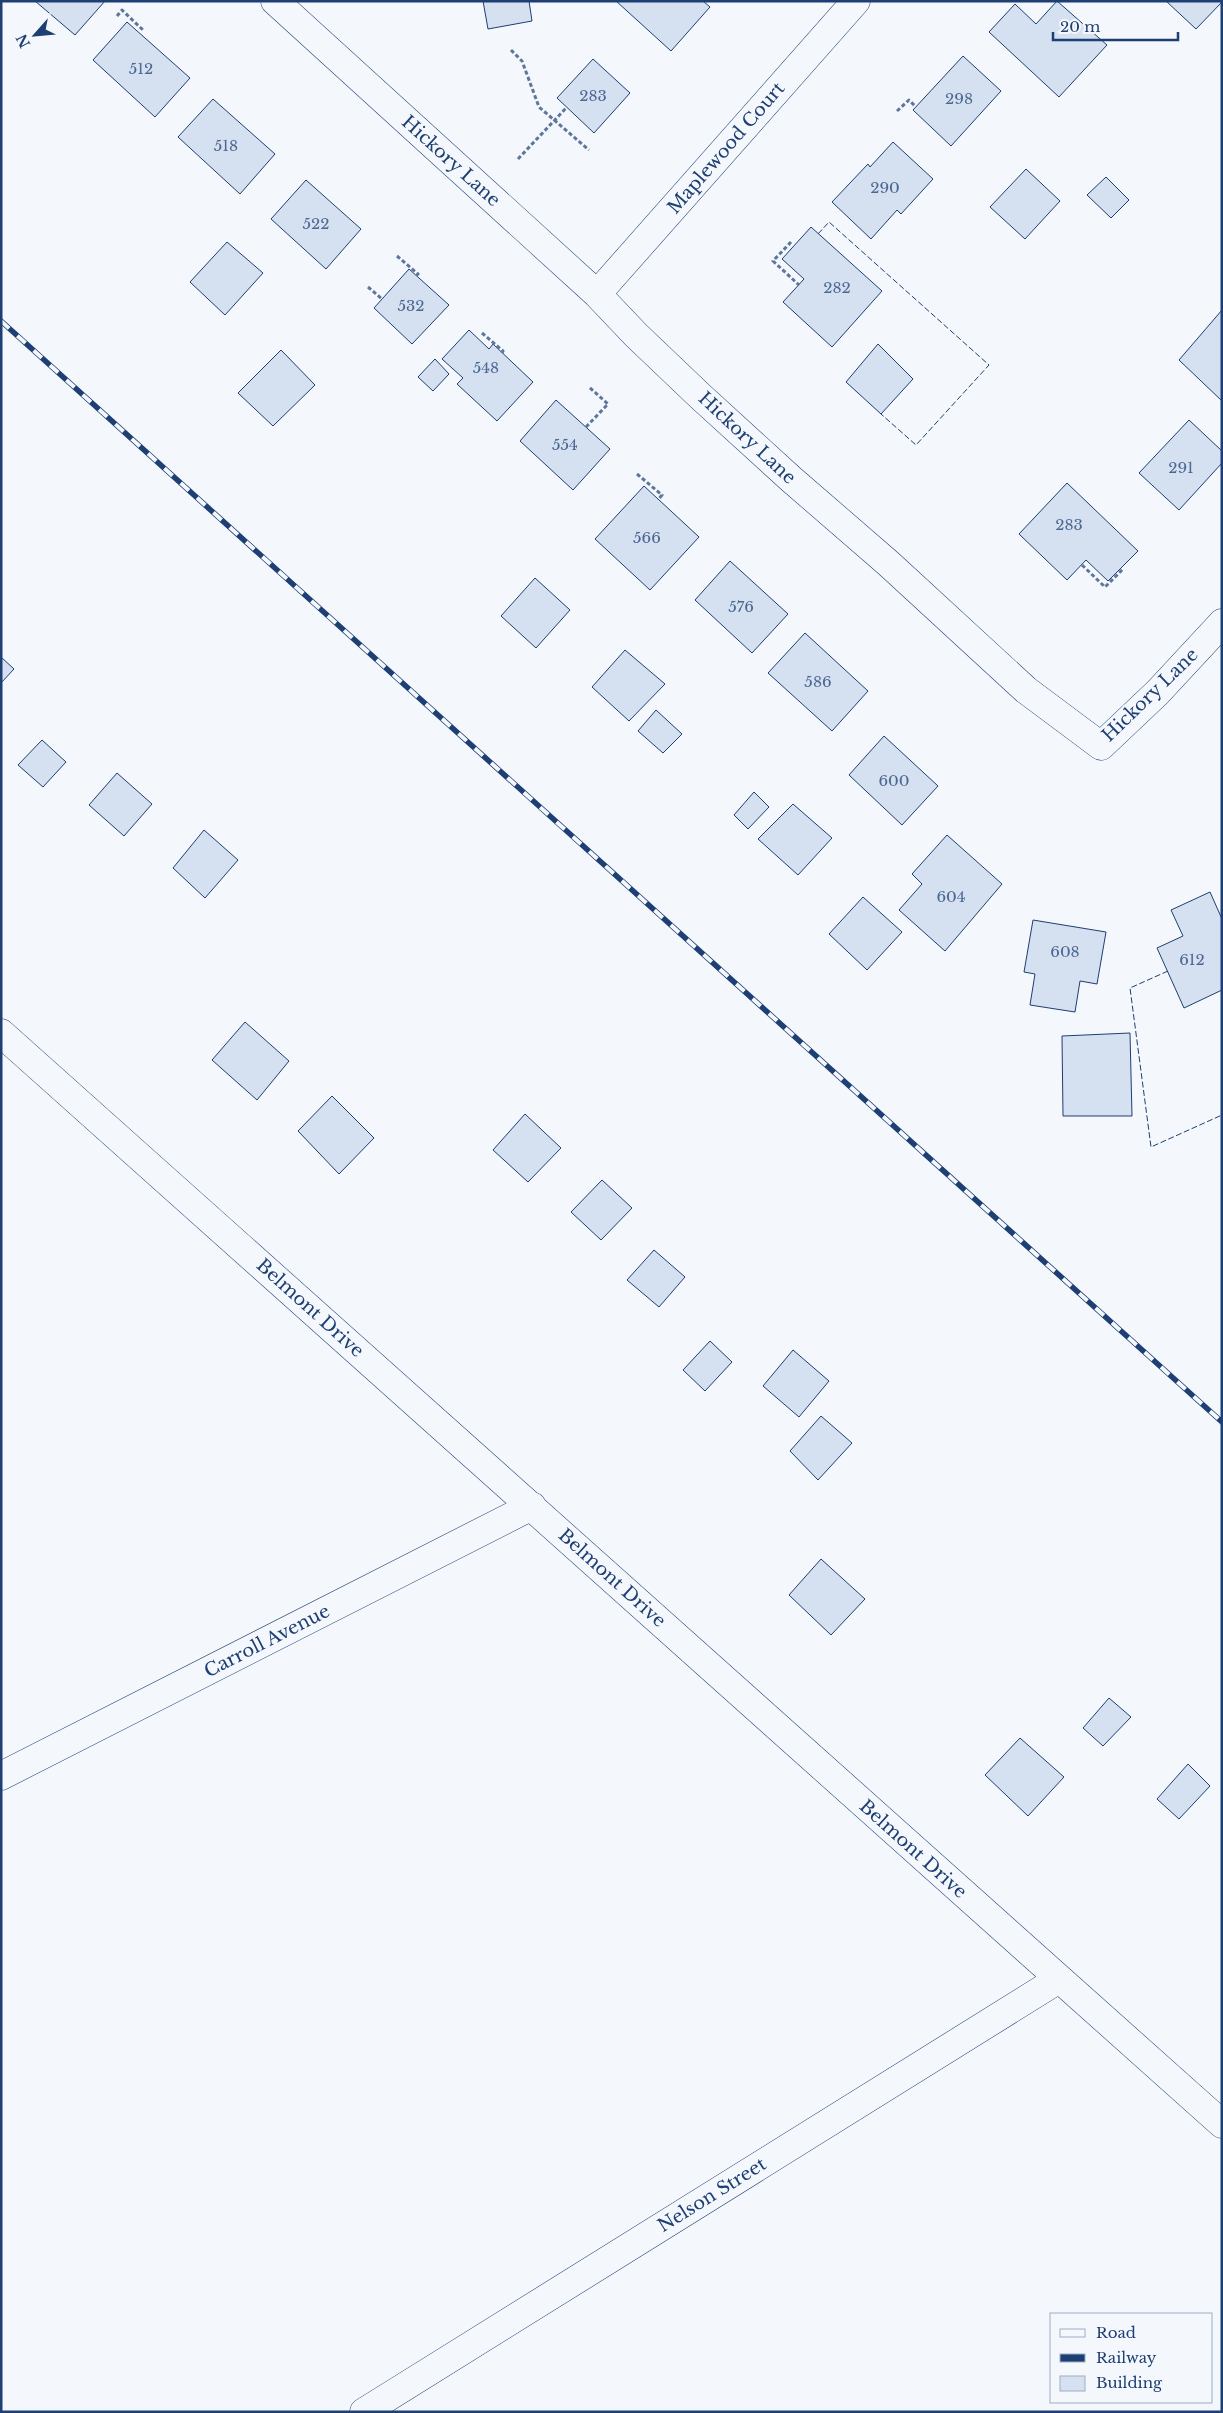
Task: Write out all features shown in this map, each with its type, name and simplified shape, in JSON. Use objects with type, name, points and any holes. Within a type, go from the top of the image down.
[{"type":"street","name":"Hickory Lane","points":[[275,1],[597,294],[636,335],[791,480],[874,550],[1026,690],[1101,746],[1158,692],[1222,623]]},
{"type":"street","name":"Maplewood Court","points":[[597,294],[856,1]]},
{"type":"street","name":"Belmont Drive","points":[[1,1033],[1222,2124]]},
{"type":"street","name":"Carroll Avenue","points":[[1,1776],[532,1506]]},
{"type":"street","name":"Nelson Street","points":[[364,2412],[1059,1979]]},
{"type":"path","points":[[117,16],[122,10],[143,30]]},
{"type":"path","points":[[511,50],[522,61],[539,107],[589,150]]},
{"type":"path","points":[[897,111],[909,100],[916,107]]},
{"type":"path","points":[[518,159],[566,107]]},
{"type":"path","points":[[791,242],[773,262],[798,285]]},
{"type":"path","points":[[397,256],[418,274],[416,276]]},
{"type":"path","points":[[368,287],[382,299]]},
{"type":"path","points":[[482,333],[503,351],[502,353]]},
{"type":"path","points":[[586,427],[608,404],[589,387]]},
{"type":"path","points":[[637,474],[662,495],[658,500]]},
{"type":"path","points":[[1082,565],[1105,586],[1124,569]]},
{"type":"building","points":[[35,1],[105,1],[75,35]]},
{"type":"building","points":[[483,1],[529,1],[532,21],[488,29]]},
{"type":"building","points":[[616,1],[703,1],[710,7],[671,51]]},
{"type":"building","points":[[1057,1],[1107,45],[1059,97],[989,32],[1015,4],[1036,24]]},
{"type":"building","points":[[1166,1],[1222,1],[1222,2],[1196,29]]},
{"type":"building","points":[[127,22],[190,78],[155,117],[93,60]]},
{"type":"building","points":[[963,56],[1001,91],[951,146],[913,110]]},
{"type":"building","points":[[593,59],[630,93],[594,133],[557,98]]},
{"type":"building","points":[[213,99],[275,154],[240,194],[178,137]]},
{"type":"building","points":[[893,142],[933,179],[901,214],[897,210],[871,239],[832,202],[868,164],[870,167]]},
{"type":"building","points":[[1026,169],[1060,201],[1025,239],[990,207]]},
{"type":"building","points":[[1106,177],[1129,200],[1111,218],[1087,195]]},
{"type":"building","points":[[306,180],[361,229],[326,269],[271,219]]},
{"type":"building","points":[[811,227],[882,291],[832,347],[783,302],[804,279],[782,259]]},
{"type":"building","points":[[227,242],[263,273],[225,315],[190,282]]},
{"type":"building","points":[[409,269],[449,305],[412,344],[374,308]]},
{"type":"building","points":[[1222,310],[1222,401],[1179,360]]},
{"type":"building","points":[[469,330],[489,349],[493,344],[533,382],[497,421],[457,384],[463,378],[442,359]]},
{"type":"building","points":[[878,344],[913,379],[881,414],[846,382]]},
{"type":"building","points":[[281,350],[315,385],[273,426],[238,393]]},
{"type":"building","points":[[435,359],[449,374],[433,391],[418,377]]},
{"type":"building","points":[[556,400],[610,449],[573,490],[520,441]]},
{"type":"building","points":[[1189,420],[1222,451],[1222,463],[1179,510],[1139,473]]},
{"type":"building","points":[[1067,483],[1138,551],[1108,581],[1086,560],[1067,580],[1019,534]]},
{"type":"building","points":[[644,486],[699,537],[650,590],[595,539]]},
{"type":"building","points":[[730,561],[788,614],[752,653],[695,600]]},
{"type":"building","points":[[535,578],[570,610],[536,648],[501,616]]},
{"type":"building","points":[[805,633],[868,691],[832,731],[768,673]]},
{"type":"building","points":[[625,650],[665,684],[629,721],[592,687]]},
{"type":"building","points":[[1,657],[14,669],[1,683]]},
{"type":"building","points":[[656,710],[682,734],[663,753],[638,731]]},
{"type":"building","points":[[884,736],[938,786],[902,825],[849,775]]},
{"type":"building","points":[[42,740],[66,762],[43,787],[18,765]]},
{"type":"building","points":[[117,773],[152,804],[124,836],[89,805]]},
{"type":"building","points":[[754,792],[769,807],[748,829],[734,815]]},
{"type":"building","points":[[793,804],[832,838],[798,875],[758,839]]},
{"type":"building","points":[[204,830],[238,860],[205,898],[173,868]]},
{"type":"building","points":[[947,835],[1002,884],[945,951],[899,910],[922,884],[912,874]]},
{"type":"building","points":[[1210,892],[1222,919],[1222,990],[1184,1008],[1157,948],[1183,936],[1171,910]]},
{"type":"building","points":[[863,897],[902,932],[867,970],[829,934]]},
{"type":"building","points":[[1033,920],[1106,932],[1097,984],[1080,981],[1075,1012],[1030,1005],[1035,974],[1024,972]]},
{"type":"building","points":[[245,1022],[289,1061],[257,1100],[212,1060]]},
{"type":"building","points":[[1130,1033],[1132,1116],[1063,1116],[1062,1036]]},
{"type":"building","points":[[332,1096],[374,1138],[339,1174],[298,1131]]},
{"type":"building","points":[[525,1114],[561,1148],[528,1182],[493,1150]]},
{"type":"building","points":[[602,1180],[632,1208],[601,1240],[571,1212]]},
{"type":"building","points":[[654,1250],[685,1277],[659,1307],[627,1280]]},
{"type":"building","points":[[710,1341],[732,1362],[705,1391],[683,1370]]},
{"type":"building","points":[[793,1350],[829,1381],[799,1417],[763,1386]]},
{"type":"building","points":[[821,1416],[852,1443],[818,1480],[790,1451]]},
{"type":"building","points":[[821,1559],[865,1599],[831,1635],[789,1595]]},
{"type":"building","points":[[1109,1698],[1131,1717],[1103,1746],[1083,1728]]},
{"type":"building","points":[[1020,1738],[1064,1777],[1028,1816],[985,1775]]},
{"type":"building","points":[[1188,1764],[1210,1786],[1179,1819],[1157,1799]]},
{"type":"railway","points":[[1,321],[1222,1422]]},
{"type":"fence","points":[[818,234],[829,222],[989,365],[916,445],[881,414]]},
{"type":"fence","points":[[1168,971],[1130,988],[1151,1147],[1222,1115]]}]
